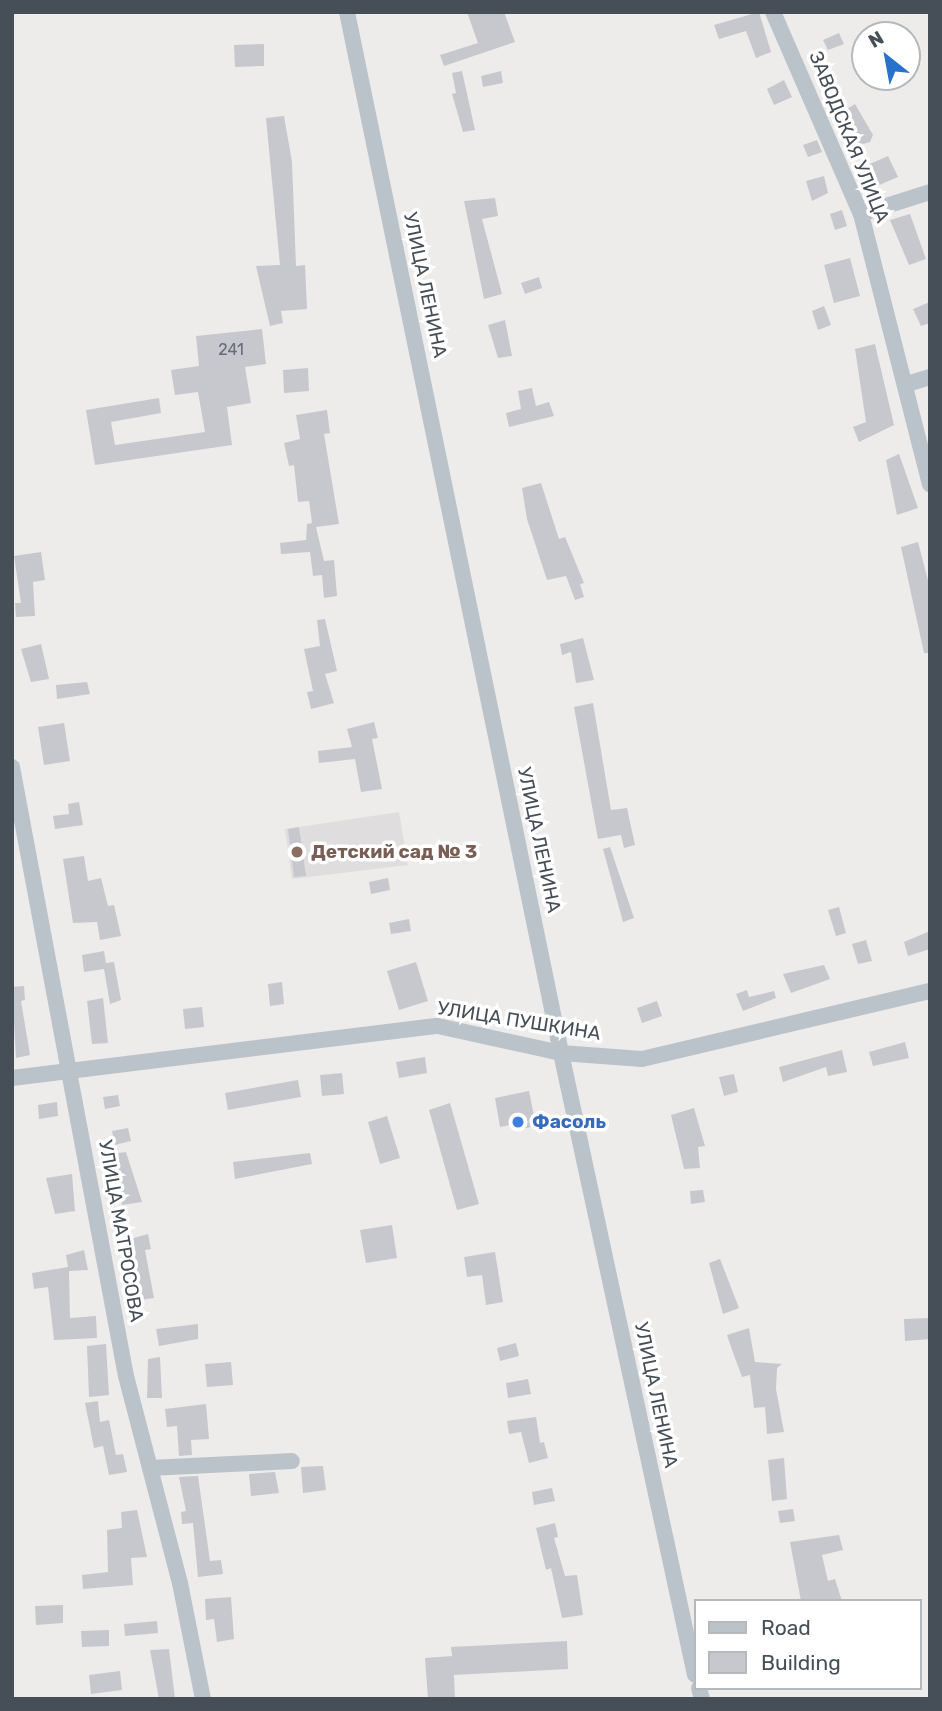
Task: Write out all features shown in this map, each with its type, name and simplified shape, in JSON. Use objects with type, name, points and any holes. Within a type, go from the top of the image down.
[{"type":"street","name":"УЛИЦА ЛЕНИНА","points":[[347,12],[561,1053],[694,1670]]},
{"type":"street","name":"ЗАВОДСКАЯ УЛИЦА","points":[[774,12],[861,214],[907,384],[930,484]]},
{"type":"street","points":[[861,214],[930,192]]},
{"type":"street","points":[[907,384],[930,377]]},
{"type":"street","name":"УЛИЦА МАТРОСОВА","points":[[12,767],[71,1070],[126,1376],[180,1583],[202,1699]]},
{"type":"street","name":"УЛИЦА ПУШКИНА","points":[[12,1078],[438,1026],[561,1053],[642,1059],[930,991]]},
{"type":"street","points":[[150,1468],[292,1461]]},
{"type":"shaded area","points":[[399,812],[408,865],[292,879],[285,829]]},
{"type":"building","points":[[467,12],[504,12],[515,42],[444,66],[440,55],[478,43]]},
{"type":"building","points":[[759,12],[771,52],[756,58],[746,31],[719,39],[714,25]]},
{"type":"building","points":[[839,33],[844,44],[828,50],[823,40]]},
{"type":"building","points":[[264,44],[264,66],[235,67],[234,45]]},
{"type":"building","points":[[462,71],[475,130],[463,132],[452,94],[456,93],[452,73]]},
{"type":"building","points":[[501,71],[503,83],[483,87],[481,76]]},
{"type":"building","points":[[784,80],[792,97],[774,105],[767,89]]},
{"type":"building","points":[[855,104],[873,135],[870,142],[856,146],[841,113]]},
{"type":"building","points":[[284,116],[292,162],[296,266],[305,265],[307,309],[281,311],[283,323],[270,326],[256,266],[280,265],[266,118]]},
{"type":"building","points":[[817,140],[822,152],[808,157],[803,145]]},
{"type":"building","points":[[888,156],[898,177],[872,188],[863,167]]},
{"type":"building","points":[[824,176],[828,193],[812,201],[806,181]]},
{"type":"building","points":[[495,198],[498,216],[482,219],[502,294],[484,299],[464,201]]},
{"type":"building","points":[[842,210],[847,226],[835,230],[830,214]]},
{"type":"building","points":[[910,214],[926,259],[909,265],[890,220]]},
{"type":"building","points":[[850,258],[860,296],[834,303],[824,265]]},
{"type":"building","points":[[539,277],[542,288],[525,294],[521,283]]},
{"type":"building","points":[[930,302],[930,323],[921,326],[913,309]]},
{"type":"building","points":[[824,306],[831,325],[818,330],[812,311]]},
{"type":"building","points":[[505,320],[512,356],[498,358],[488,325]]},
{"type":"building","points":[[262,329],[266,364],[245,367],[251,403],[227,407],[232,445],[95,465],[86,410],[159,398],[161,413],[111,422],[115,445],[205,432],[198,392],[175,395],[171,370],[199,366],[196,336]]},
{"type":"building","points":[[875,344],[894,425],[859,442],[853,427],[866,422],[855,349]]},
{"type":"building","points":[[308,368],[309,391],[284,393],[283,370]]},
{"type":"building","points":[[532,388],[536,406],[549,402],[554,416],[509,427],[506,413],[521,409],[518,391]]},
{"type":"building","points":[[327,410],[330,433],[324,434],[339,524],[316,527],[324,561],[334,560],[337,596],[324,598],[322,575],[313,576],[310,552],[281,554],[280,543],[306,540],[307,524],[312,523],[309,501],[298,502],[294,465],[289,466],[284,443],[300,439],[296,415]]},
{"type":"building","points":[[899,454],[918,508],[897,515],[886,460]]},
{"type":"building","points":[[541,483],[559,539],[565,537],[584,583],[580,584],[584,597],[575,600],[566,576],[547,580],[527,519],[522,488]]},
{"type":"building","points":[[918,542],[930,588],[930,653],[924,653],[901,547]]},
{"type":"building","points":[[41,552],[45,580],[33,582],[35,616],[16,617],[15,603],[21,603],[14,556]]},
{"type":"building","points":[[325,619],[337,671],[325,674],[334,703],[311,709],[307,692],[313,691],[304,649],[320,646],[317,620]]},
{"type":"building","points":[[583,638],[594,680],[576,683],[571,652],[562,655],[560,644]]},
{"type":"building","points":[[41,644],[49,679],[31,682],[21,649]]},
{"type":"building","points":[[87,682],[90,694],[57,699],[56,685]]},
{"type":"building","points":[[593,703],[611,810],[627,808],[635,845],[624,848],[621,835],[598,839],[574,707]]},
{"type":"building","points":[[374,722],[378,738],[372,739],[382,789],[361,792],[355,759],[319,763],[318,751],[352,747],[347,729]]},
{"type":"building","points":[[64,723],[70,761],[44,765],[38,727]]},
{"type":"building","points":[[79,802],[83,825],[55,829],[53,816],[69,814],[68,804]]},
{"type":"building","name":"Детский сад № 3","points":[[299,827],[306,876],[294,877],[288,829]]},
{"type":"building","points":[[610,847],[634,918],[623,922],[603,849]]},
{"type":"building","points":[[84,856],[88,881],[101,878],[108,906],[114,905],[121,936],[100,940],[97,922],[73,923],[63,859]]},
{"type":"building","points":[[388,878],[390,890],[371,894],[369,882]]},
{"type":"building","points":[[839,907],[846,933],[836,936],[828,910]]},
{"type":"building","points":[[409,919],[411,931],[391,934],[389,923]]},
{"type":"building","points":[[930,931],[930,949],[908,956],[904,942]]},
{"type":"building","points":[[866,940],[872,961],[858,964],[852,944]]},
{"type":"building","points":[[104,951],[106,963],[114,962],[121,1000],[110,1004],[104,969],[84,972],[82,955]]},
{"type":"building","points":[[416,962],[428,1001],[399,1010],[387,971]]},
{"type":"building","points":[[824,965],[830,979],[791,993],[783,974]]},
{"type":"building","points":[[282,982],[284,1004],[270,1006],[268,984]]},
{"type":"building","points":[[24,986],[25,1000],[21,1001],[30,1055],[16,1058],[12,987]]},
{"type":"building","points":[[747,990],[749,997],[774,991],[776,998],[743,1011],[736,994]]},
{"type":"building","points":[[103,998],[108,1043],[92,1044],[87,1001]]},
{"type":"building","points":[[657,1001],[662,1016],[642,1023],[637,1008]]},
{"type":"building","points":[[202,1007],[204,1027],[185,1029],[183,1009]]},
{"type":"building","points":[[905,1042],[909,1058],[873,1066],[869,1052]]},
{"type":"building","points":[[842,1050],[847,1072],[828,1076],[826,1067],[783,1082],[779,1067]]},
{"type":"building","points":[[425,1057],[427,1073],[399,1078],[396,1062]]},
{"type":"building","points":[[342,1073],[344,1094],[322,1096],[320,1075]]},
{"type":"building","points":[[734,1074],[738,1092],[724,1096],[719,1077]]},
{"type":"building","points":[[298,1080],[301,1097],[228,1110],[225,1093]]},
{"type":"building","points":[[529,1091],[536,1126],[517,1130],[515,1124],[500,1127],[495,1098]]},
{"type":"building","points":[[118,1095],[120,1106],[105,1109],[103,1097]]},
{"type":"building","points":[[57,1102],[58,1116],[39,1119],[38,1105]]},
{"type":"building","points":[[450,1103],[479,1204],[457,1210],[429,1110]]},
{"type":"building","points":[[694,1108],[705,1146],[698,1147],[700,1168],[684,1169],[671,1115]]},
{"type":"building","points":[[387,1116],[400,1158],[380,1164],[368,1122]]},
{"type":"building","points":[[128,1128],[131,1141],[115,1145],[112,1131]]},
{"type":"building","points":[[126,1152],[142,1202],[122,1205],[111,1154]]},
{"type":"building","points":[[310,1153],[312,1164],[235,1179],[233,1162]]},
{"type":"building","points":[[72,1174],[75,1211],[55,1214],[46,1178]]},
{"type":"building","points":[[703,1190],[705,1202],[691,1204],[690,1191]]},
{"type":"building","points":[[392,1225],[397,1258],[366,1263],[360,1230]]},
{"type":"building","points":[[148,1234],[151,1249],[145,1250],[154,1298],[133,1301],[126,1266],[136,1264],[130,1239]]},
{"type":"building","points":[[84,1250],[88,1270],[69,1271],[70,1318],[96,1316],[97,1338],[54,1340],[48,1287],[34,1289],[32,1273],[68,1267],[66,1255]]},
{"type":"building","points":[[495,1252],[503,1302],[486,1305],[482,1275],[467,1277],[464,1257]]},
{"type":"building","points":[[720,1259],[739,1308],[723,1314],[709,1263]]},
{"type":"building","points":[[930,1318],[930,1339],[905,1341],[904,1319]]},
{"type":"building","points":[[198,1324],[198,1339],[159,1346],[156,1329]]},
{"type":"building","points":[[749,1328],[755,1362],[782,1364],[777,1368],[776,1389],[784,1432],[767,1434],[765,1407],[754,1408],[750,1375],[742,1377],[731,1347],[727,1335]]},
{"type":"building","points":[[516,1343],[519,1356],[500,1361],[497,1348]]},
{"type":"building","points":[[106,1344],[109,1395],[89,1397],[87,1346]]},
{"type":"building","points":[[160,1357],[162,1398],[147,1398],[148,1359]]},
{"type":"building","points":[[231,1362],[233,1385],[207,1387],[205,1364]]},
{"type":"building","points":[[528,1379],[531,1394],[508,1398],[506,1383]]},
{"type":"building","points":[[98,1401],[100,1422],[109,1420],[116,1455],[123,1454],[127,1472],[109,1475],[103,1446],[94,1448],[85,1403]]},
{"type":"building","points":[[206,1404],[209,1439],[191,1440],[192,1455],[179,1456],[177,1426],[167,1427],[165,1409]]},
{"type":"building","points":[[536,1417],[540,1443],[544,1442],[548,1458],[529,1463],[521,1432],[509,1434],[507,1421]]},
{"type":"building","points":[[784,1458],[787,1499],[772,1501],[768,1460]]},
{"type":"building","points":[[323,1466],[326,1490],[303,1493],[301,1467]]},
{"type":"building","points":[[275,1472],[279,1493],[251,1496],[249,1474]]},
{"type":"building","points":[[198,1476],[210,1561],[221,1560],[223,1574],[198,1577],[193,1523],[182,1524],[181,1512],[186,1511],[179,1477]]},
{"type":"building","points":[[552,1488],[555,1501],[534,1505],[532,1492]]},
{"type":"building","points":[[793,1509],[795,1521],[780,1523],[778,1511]]},
{"type":"building","points":[[137,1510],[147,1557],[131,1558],[133,1585],[83,1589],[82,1575],[108,1572],[107,1530],[122,1528],[121,1512]]},
{"type":"building","points":[[555,1523],[558,1537],[554,1538],[565,1576],[577,1575],[583,1615],[562,1618],[551,1568],[546,1570],[536,1528]]},
{"type":"building","points":[[839,1535],[843,1550],[822,1555],[828,1581],[835,1579],[841,1599],[801,1599],[790,1542]]},
{"type":"building","points":[[231,1597],[234,1639],[217,1642],[214,1619],[206,1620],[205,1599]]},
{"type":"building","points":[[63,1605],[63,1623],[36,1625],[35,1606]]},
{"type":"building","points":[[157,1621],[158,1633],[125,1636],[124,1624]]},
{"type":"building","points":[[109,1630],[109,1646],[82,1647],[81,1631]]},
{"type":"building","points":[[567,1641],[568,1669],[454,1675],[455,1699],[428,1699],[425,1658],[452,1656],[451,1647]]},
{"type":"building","points":[[169,1649],[175,1699],[159,1699],[150,1650]]},
{"type":"building","points":[[120,1671],[122,1690],[91,1694],[89,1675]]},
{"type":"place","name":"Детский сад № 3","points":[[297,852]]},
{"type":"place","name":"Фасоль","points":[[518,1122]]}]
